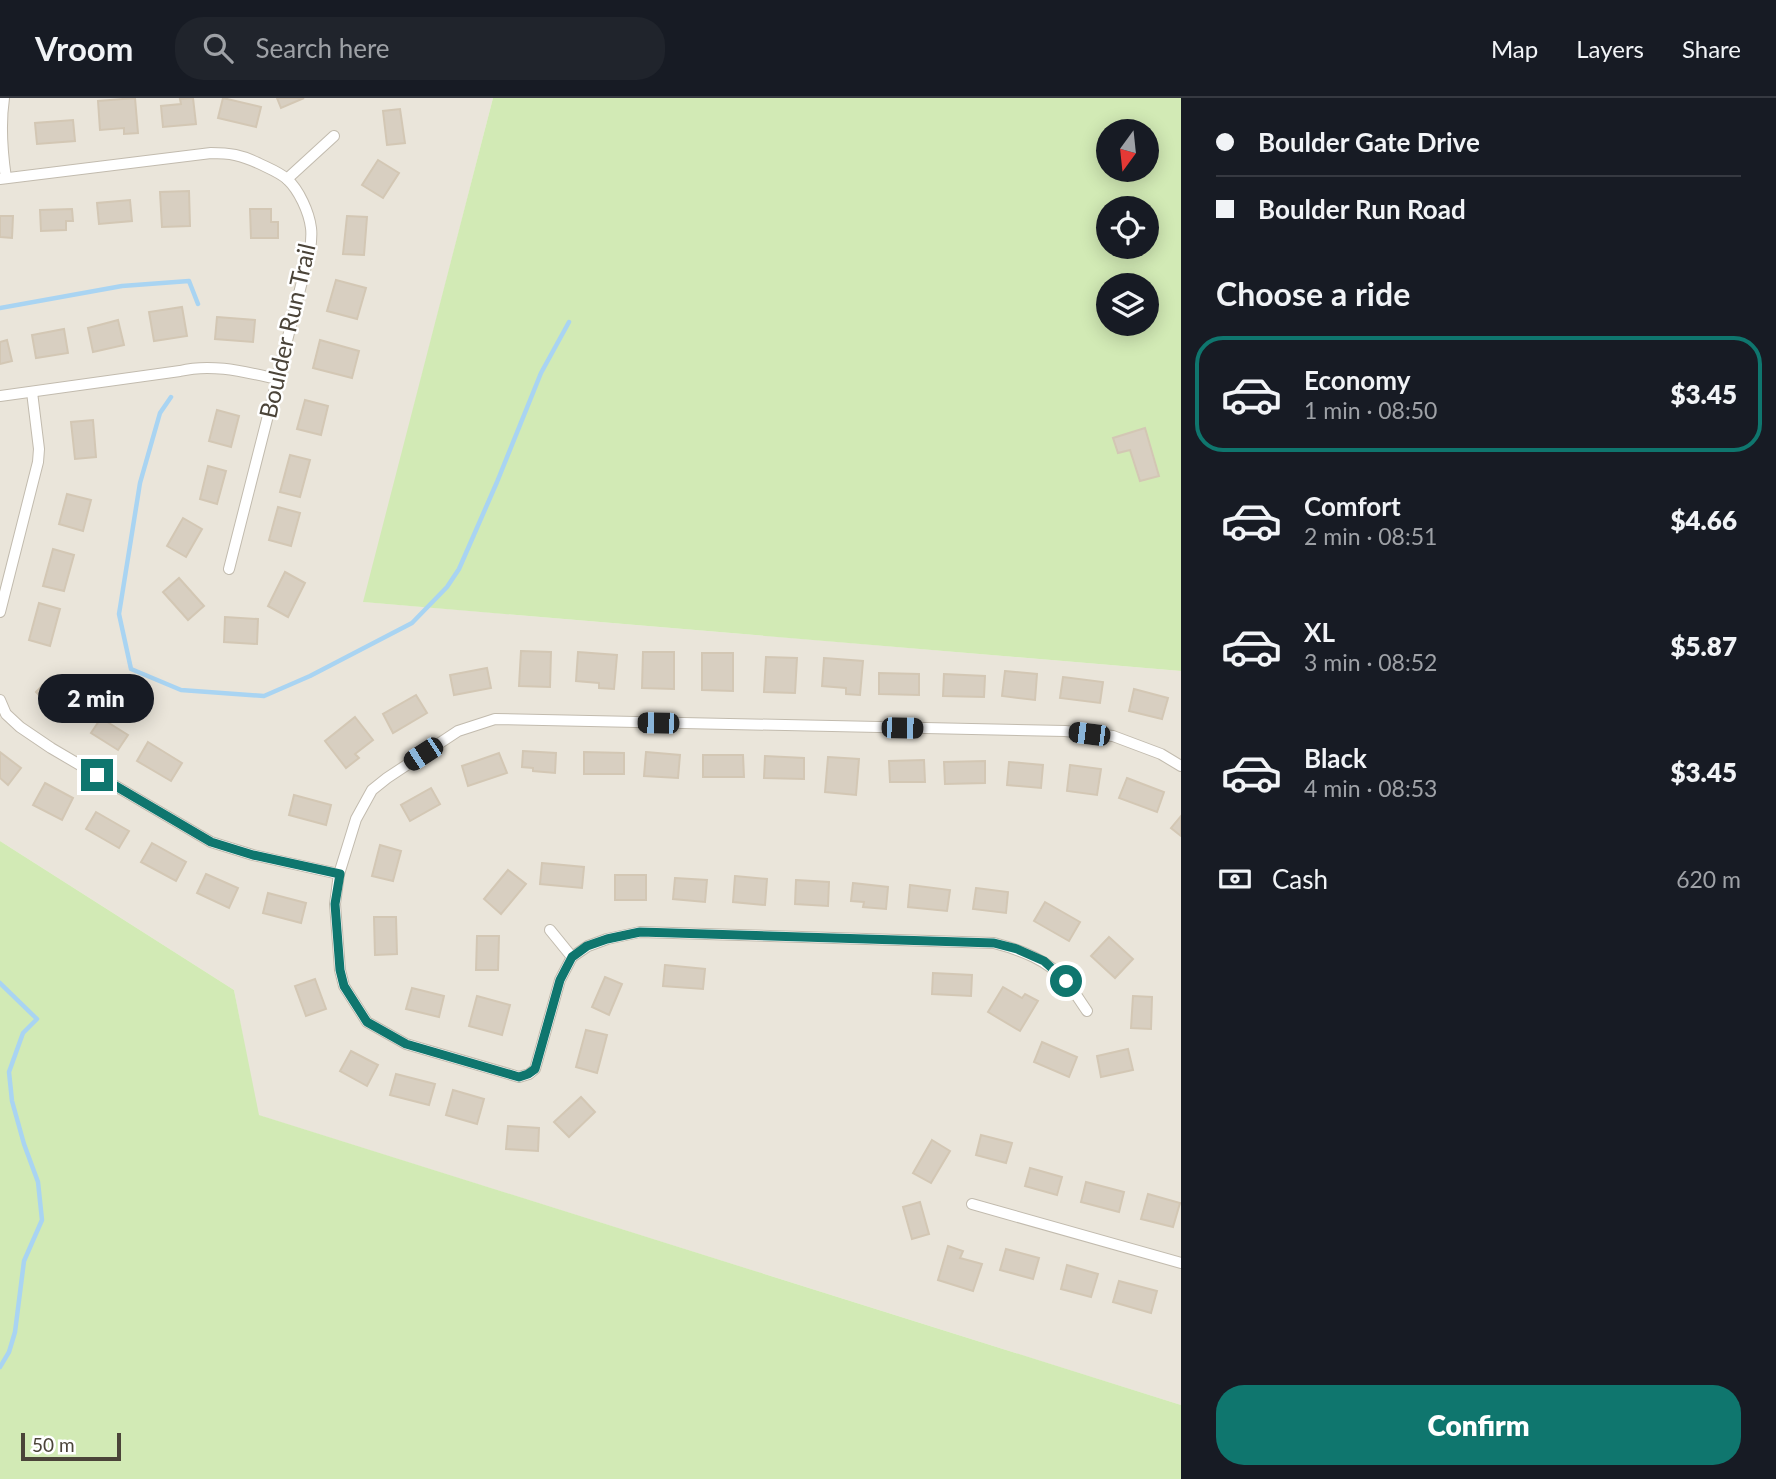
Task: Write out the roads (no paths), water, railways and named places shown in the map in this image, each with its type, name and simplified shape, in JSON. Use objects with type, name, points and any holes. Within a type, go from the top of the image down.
[{"type":"street","points":[[4,98],[0,120],[3,179],[211,153],[240,155],[276,171],[287,179],[334,136]]},
{"type":"street","name":"Boulder Run Trail","points":[[229,569],[310,250],[311,229],[307,214],[296,189],[287,179]]},
{"type":"street","points":[[0,396],[196,367],[277,379]]},
{"type":"street","points":[[0,612],[38,462],[37,423],[32,392]]},
{"type":"street","points":[[0,700],[6,714],[20,727],[211,842],[253,855],[340,874]]},
{"type":"street","points":[[1087,1010],[1066,981],[1044,961],[1017,949],[994,943],[640,932],[587,946],[572,957],[560,980],[531,1079],[406,1044],[367,1022],[344,986],[340,970],[335,904],[340,874],[356,819],[372,790],[458,731],[495,719],[1065,731],[1113,736],[1161,754],[1181,766]]},
{"type":"street","points":[[550,930],[572,957]]},
{"type":"street","points":[[972,1204],[1181,1263]]},
{"type":"waterway","points":[[0,308],[122,286],[189,281],[198,304]]},
{"type":"waterway","points":[[171,397],[160,413],[140,483],[119,614],[131,669],[181,690],[264,696],[310,676],[412,623],[447,587],[459,569],[541,373],[569,322]]},
{"type":"waterway","points":[[0,983],[37,1019],[23,1033],[9,1072],[12,1101],[38,1182],[42,1220],[24,1261],[15,1332],[9,1352],[0,1367]]}]
